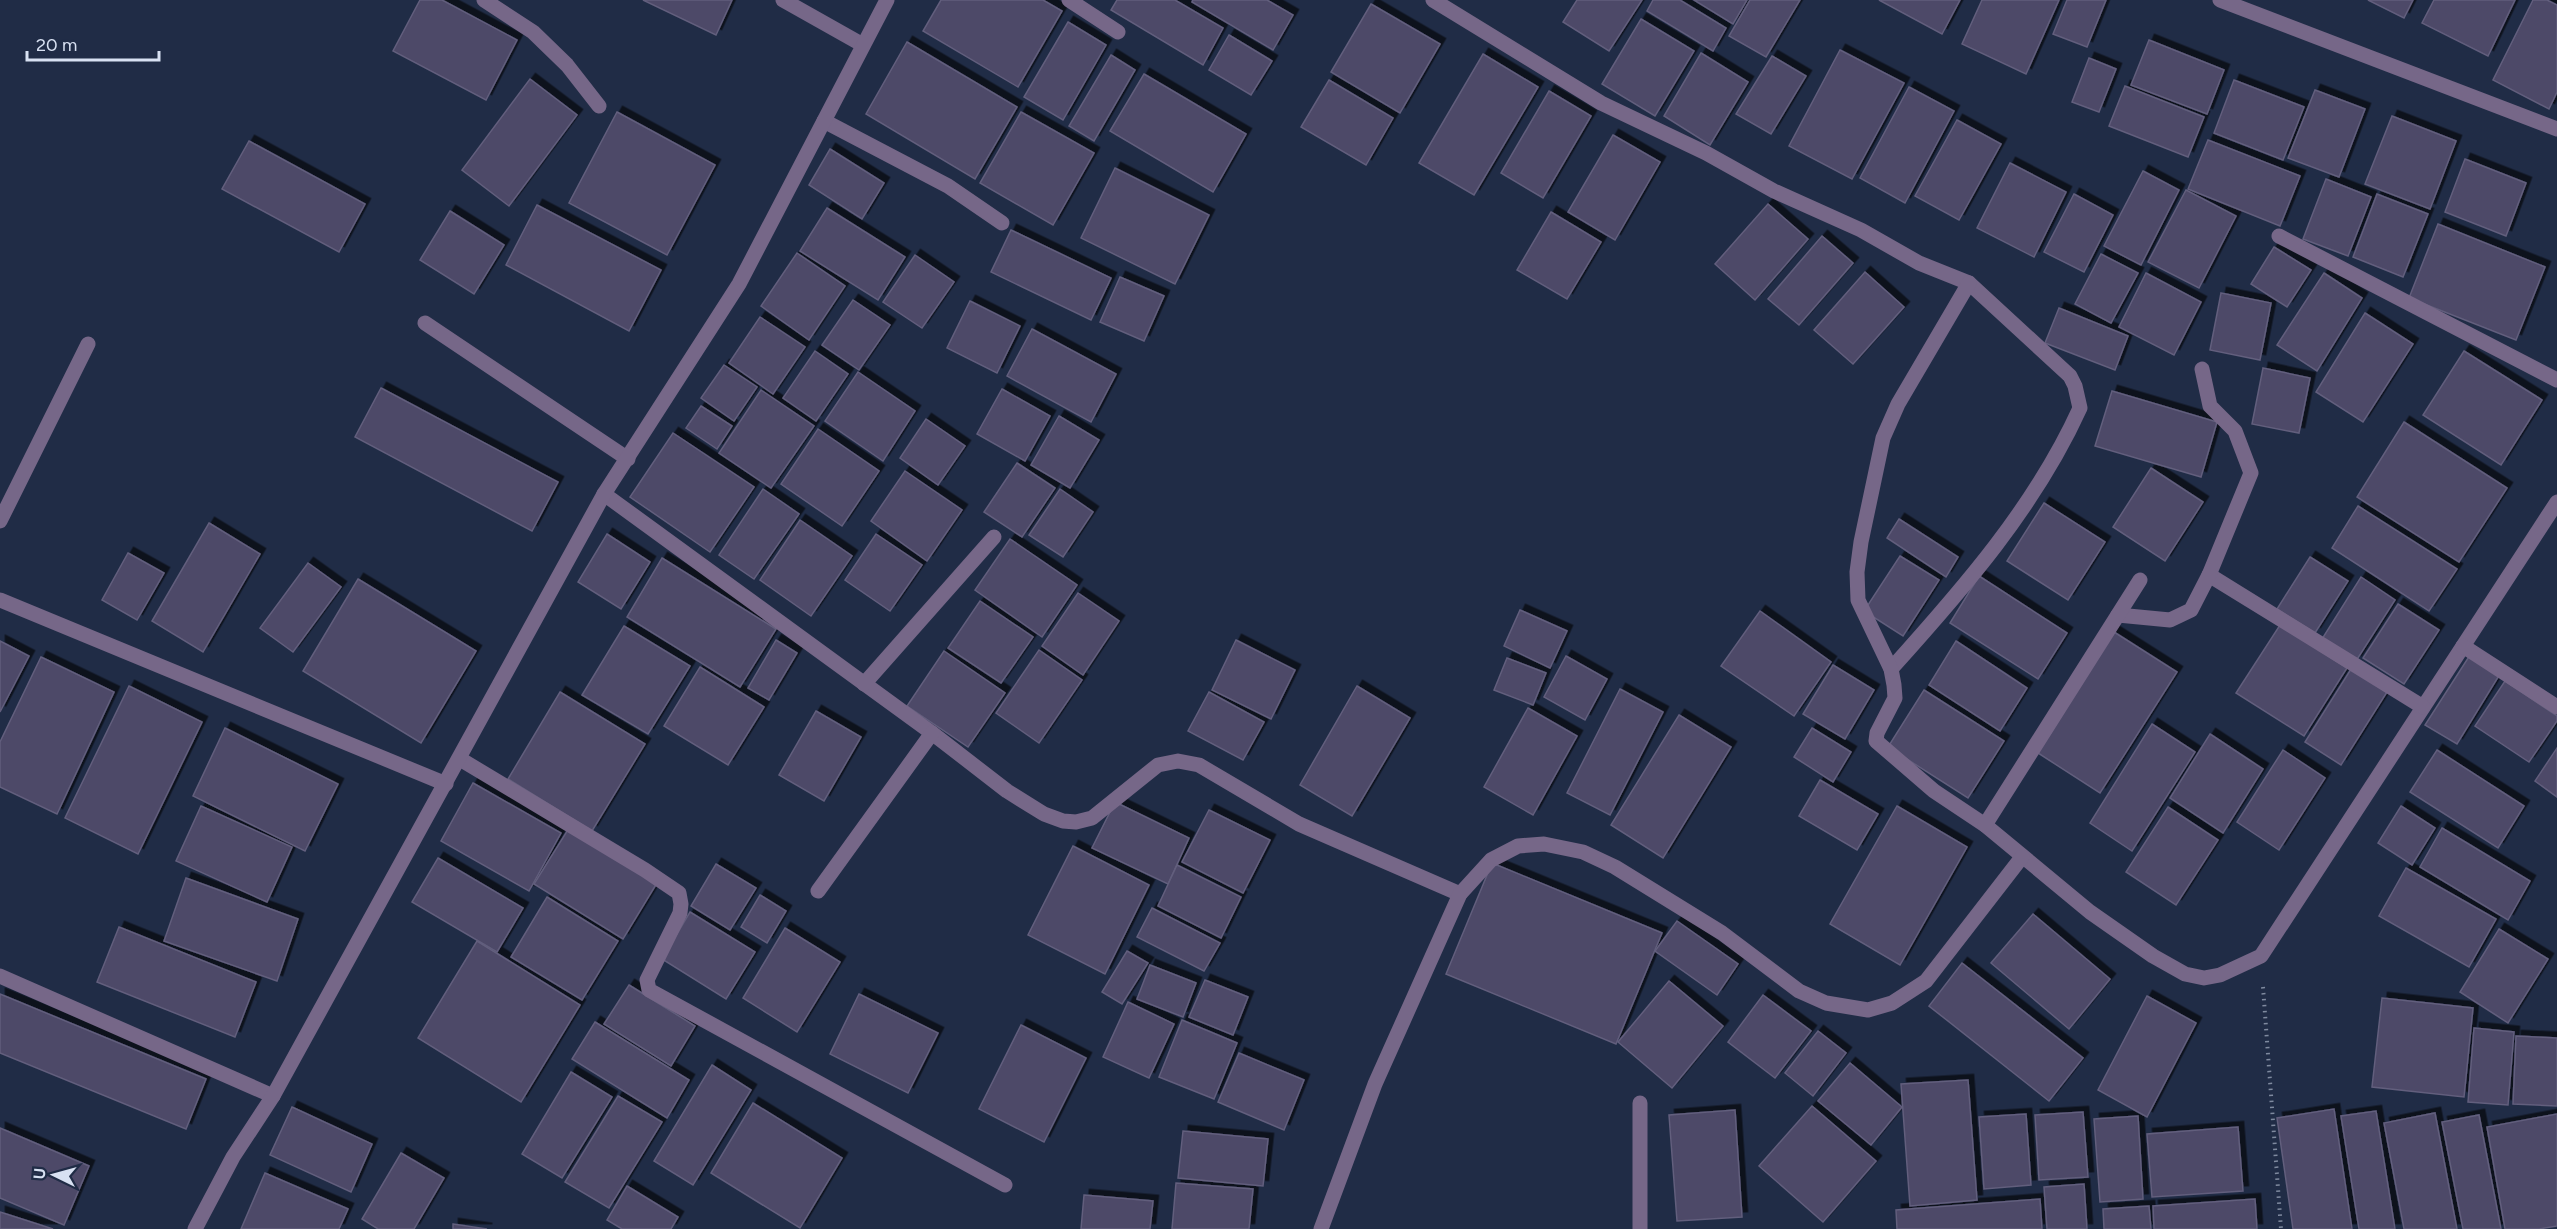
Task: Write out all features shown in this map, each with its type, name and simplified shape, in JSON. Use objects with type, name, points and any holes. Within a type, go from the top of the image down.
[{"type":"street","points":[[484,0],[534,32],[567,64],[599,106]]},
{"type":"street","points":[[783,0],[862,45]]},
{"type":"street","points":[[195,1229],[233,1157],[273,1096],[447,784],[604,494],[739,284],[887,0]]},
{"type":"street","points":[[1069,0],[1118,32]]},
{"type":"street","points":[[1433,0],[1600,103],[1706,153],[1774,191],[1861,230],[1919,263],[1969,283],[2070,376],[2080,408],[2032,497],[1982,564],[1891,669]]},
{"type":"street","points":[[2220,0],[2557,129]]},
{"type":"street","points":[[824,121],[948,186],[1002,223]]},
{"type":"street","points":[[2278,236],[2557,380]]},
{"type":"street","points":[[1969,283],[1898,404],[1883,438],[1861,542],[1857,572],[1858,600],[1891,669],[1895,698],[1877,733],[1876,741],[1934,791],[1985,825],[2090,912],[2153,956],[2185,974],[2204,978],[2220,975],[2261,956],[2557,502]]},
{"type":"street","points":[[425,323],[628,459]]},
{"type":"street","points":[[0,521],[88,344]]},
{"type":"street","points":[[2118,615],[2170,620],[2191,610],[2209,575],[2251,474],[2235,431],[2210,406],[2202,369]]},
{"type":"street","points":[[604,494],[932,733],[1007,791],[1044,814],[1063,821],[1076,822],[1092,818],[1158,765],[1178,761],[1199,765],[1299,824],[1460,894]]},
{"type":"street","points":[[864,684],[994,537]]},
{"type":"street","points":[[2209,575],[2423,707]]},
{"type":"street","points":[[1985,825],[2140,580]]},
{"type":"street","points":[[0,600],[447,784]]},
{"type":"street","points":[[2463,646],[2557,707]]},
{"type":"street","points":[[818,891],[932,733]]},
{"type":"street","points":[[460,759],[645,870],[678,893],[681,904],[680,913],[647,980],[649,990],[1005,1185]]},
{"type":"street","points":[[1321,1229],[1375,1084],[1460,894],[1491,860],[1518,846],[1544,844],[1583,852],[1615,867],[1722,933],[1799,991],[1826,1003],[1868,1010],[1892,1003],[1926,981],[2022,857]]},
{"type":"street","points":[[0,976],[273,1096]]},
{"type":"street","points":[[1640,1103],[1640,1229]]},
{"type":"path","points":[[2261,956],[2281,1229]]},
{"type":"building","points":[[420,0],[442,0],[517,40],[486,100],[393,51]]},
{"type":"building","points":[[643,0],[732,0],[716,35]]},
{"type":"building","points":[[941,0],[1043,0],[1062,11],[1018,87],[923,31]]},
{"type":"building","points":[[1117,0],[1175,0],[1223,28],[1203,65],[1111,10]]},
{"type":"building","points":[[1193,0],[1267,0],[1293,15],[1273,50],[1192,2]]},
{"type":"building","points":[[1577,0],[1642,0],[1609,51],[1563,22]]},
{"type":"building","points":[[1653,0],[1680,0],[1726,28],[1713,51],[1647,11]]},
{"type":"building","points":[[1694,0],[1747,0],[1733,24]]},
{"type":"building","points":[[1750,0],[1800,0],[1766,57],[1729,36]]},
{"type":"building","points":[[1879,0],[1960,0],[1942,34]]},
{"type":"building","points":[[1982,0],[2059,0],[2026,74],[1962,44]]},
{"type":"building","points":[[2067,0],[2106,0],[2087,47],[2053,34]]},
{"type":"building","points":[[2368,0],[2413,0],[2404,18]]},
{"type":"building","points":[[2434,0],[2515,0],[2488,56],[2422,23]]},
{"type":"building","points":[[2533,0],[2547,0],[2557,5],[2557,92],[2549,109],[2493,80]]},
{"type":"building","points":[[1371,4],[1440,44],[1400,113],[1331,72]]},
{"type":"building","points":[[1641,19],[1694,51],[1655,116],[1602,84]]},
{"type":"building","points":[[1068,22],[1106,45],[1063,120],[1024,97]]},
{"type":"building","points":[[1229,35],[1272,61],[1251,95],[1209,70]]},
{"type":"building","points":[[2149,40],[2224,70],[2207,114],[2131,85]]},
{"type":"building","points":[[907,42],[1017,107],[975,179],[866,114]]},
{"type":"building","points":[[1840,50],[1904,83],[1852,179],[1789,146]]},
{"type":"building","points":[[1701,53],[1748,82],[1710,145],[1664,116]]},
{"type":"building","points":[[1483,54],[1538,87],[1474,195],[1419,163]]},
{"type":"building","points":[[1111,55],[1135,70],[1094,141],[1069,126]]},
{"type":"building","points":[[1772,56],[1806,76],[1771,134],[1736,114]]},
{"type":"building","points":[[2089,58],[2116,69],[2099,112],[2072,102]]},
{"type":"building","points":[[1144,74],[1246,134],[1213,192],[1110,131]]},
{"type":"building","points":[[530,79],[577,115],[509,206],[462,170]]},
{"type":"building","points":[[1329,80],[1393,118],[1366,165],[1301,127]]},
{"type":"building","points":[[2234,80],[2304,107],[2283,160],[2214,133]]},
{"type":"building","points":[[2125,86],[2204,117],[2188,157],[2109,126]]},
{"type":"building","points":[[1909,87],[1954,111],[1905,203],[1860,178]]},
{"type":"building","points":[[2315,90],[2365,109],[2339,177],[2288,158]]},
{"type":"building","points":[[1549,91],[1591,116],[1543,198],[1501,173]]},
{"type":"building","points":[[617,112],[715,165],[667,255],[569,203]]},
{"type":"building","points":[[1021,112],[1094,153],[1053,225],[980,183]]},
{"type":"building","points":[[2392,116],[2456,141],[2430,209],[2365,184]]},
{"type":"building","points":[[1957,120],[2001,144],[1959,220],[1915,196]]},
{"type":"building","points":[[1613,135],[1660,162],[1615,240],[1568,212]]},
{"type":"building","points":[[2208,140],[2300,176],[2280,226],[2188,189]]},
{"type":"building","points":[[249,141],[365,204],[339,252],[222,189]]},
{"type":"building","points":[[830,149],[884,183],[862,219],[809,185]]},
{"type":"building","points":[[2465,159],[2526,183],[2506,236],[2445,212]]},
{"type":"building","points":[[2010,163],[2066,192],[2034,257],[1977,228]]},
{"type":"building","points":[[1115,168],[1209,215],[1175,284],[1081,238]]},
{"type":"building","points":[[2143,171],[2179,190],[2141,265],[2104,246]]},
{"type":"building","points":[[2326,179],[2371,197],[2348,256],[2303,239]]},
{"type":"building","points":[[2186,190],[2236,216],[2199,288],[2148,262]]},
{"type":"building","points":[[2074,194],[2113,215],[2084,272],[2044,252]]},
{"type":"building","points":[[2377,194],[2428,214],[2403,277],[2353,257]]},
{"type":"building","points":[[1768,204],[1808,239],[1755,300],[1715,264]]},
{"type":"building","points":[[537,205],[661,270],[629,331],[506,265]]},
{"type":"building","points":[[827,208],[905,257],[878,300],[800,251]]},
{"type":"building","points":[[450,211],[504,245],[474,294],[420,260]]},
{"type":"building","points":[[1551,212],[1601,242],[1567,299],[1517,270]]},
{"type":"building","points":[[2438,224],[2545,267],[2516,340],[2409,298]]},
{"type":"building","points":[[1011,230],[1111,278],[1091,320],[991,272]]},
{"type":"building","points":[[1822,236],[1853,263],[1799,325],[1768,299]]},
{"type":"building","points":[[2274,247],[2311,270],[2287,307],[2251,284]]},
{"type":"building","points":[[797,253],[845,286],[809,340],[761,306]]},
{"type":"building","points":[[2101,254],[2138,273],[2111,323],[2075,304]]},
{"type":"building","points":[[915,255],[954,282],[922,328],[883,302]]},
{"type":"building","points":[[1865,272],[1904,307],[1853,364],[1814,330]]},
{"type":"building","points":[[2146,273],[2201,302],[2174,355],[2119,327]]},
{"type":"building","points":[[2324,273],[2362,298],[2317,371],[2277,345]]},
{"type":"building","points":[[1120,277],[1164,296],[1144,341],[1100,322]]},
{"type":"building","points":[[2221,293],[2271,303],[2260,360],[2210,350]]},
{"type":"building","points":[[853,300],[890,325],[859,370],[822,345]]},
{"type":"building","points":[[970,301],[1020,326],[997,373],[947,348]]},
{"type":"building","points":[[2059,308],[2128,336],[2115,370],[2045,343]]},
{"type":"building","points":[[2365,313],[2413,344],[2363,422],[2316,392]]},
{"type":"building","points":[[760,317],[805,347],[773,394],[729,363]]},
{"type":"building","points":[[1032,329],[1116,374],[1091,422],[1007,376]]},
{"type":"building","points":[[815,351],[848,374],[816,421],[783,398]]},
{"type":"building","points":[[2464,351],[2542,400],[2501,465],[2423,415]]},
{"type":"building","points":[[724,365],[757,387],[734,421],[701,398]]},
{"type":"building","points":[[2263,368],[2310,378],[2299,433],[2252,424]]},
{"type":"building","points":[[858,372],[915,411],[883,461],[825,421]]},
{"type":"building","points":[[381,388],[558,482],[532,531],[355,437]]},
{"type":"building","points":[[1002,389],[1050,416],[1025,461],[977,434]]},
{"type":"building","points":[[761,390],[814,426],[771,488],[719,453]]},
{"type":"building","points":[[2112,391],[2217,422],[2201,477],[2095,446]]},
{"type":"building","points":[[701,406],[732,426],[717,449],[686,428]]},
{"type":"building","points":[[1059,416],[1099,440],[1070,488],[1031,465]]},
{"type":"building","points":[[926,419],[965,446],[938,485],[900,458]]},
{"type":"building","points":[[2404,422],[2507,488],[2459,562],[2357,497]]},
{"type":"building","points":[[818,429],[879,471],[842,526],[781,484]]},
{"type":"building","points":[[673,433],[754,487],[710,552],[630,497]]},
{"type":"building","points":[[1017,463],[1055,488],[1022,537],[984,512]]},
{"type":"building","points":[[2151,468],[2203,502],[2165,561],[2113,527]]},
{"type":"building","points":[[905,471],[962,510],[927,561],[871,521]]},
{"type":"building","points":[[763,489],[799,514],[754,579],[719,555]]},
{"type":"building","points":[[1060,489],[1093,512],[1063,557],[1029,535]]},
{"type":"building","points":[[2044,503],[2105,542],[2068,600],[2007,561]]},
{"type":"building","points":[[2358,506],[2457,569],[2429,611],[2332,548]]},
{"type":"building","points":[[1899,519],[1958,557],[1946,577],[1887,538]]},
{"type":"building","points":[[800,520],[852,556],[811,616],[760,580]]},
{"type":"building","points":[[209,523],[260,554],[203,652],[152,621]]},
{"type":"building","points":[[607,534],[650,562],[621,609],[578,582]]},
{"type":"building","points":[[876,534],[922,565],[890,611],[845,580]]},
{"type":"building","points":[[1010,539],[1077,585],[1042,637],[975,590]]},
{"type":"building","points":[[128,553],[164,573],[137,620],[102,600]]},
{"type":"building","points":[[1900,556],[1939,580],[1903,636],[1864,611]]},
{"type":"building","points":[[2310,557],[2348,581],[2315,633],[2277,609]]},
{"type":"building","points":[[662,558],[776,629],[740,687],[627,617]]},
{"type":"building","points":[[308,563],[341,587],[293,652],[260,628]]},
{"type":"building","points":[[1979,576],[2067,633],[2038,679],[1950,623]]},
{"type":"building","points":[[2361,577],[2395,600],[2356,661],[2322,639]]},
{"type":"building","points":[[358,579],[476,651],[421,743],[303,671]]},
{"type":"building","points":[[1078,593],[1119,621],[1083,675],[1042,646]]},
{"type":"building","points":[[980,601],[1033,637],[1001,683],[948,648]]},
{"type":"building","points":[[2398,604],[2439,630],[2404,684],[2363,658]]},
{"type":"building","points":[[1520,610],[1567,631],[1550,668],[1504,646]]},
{"type":"building","points":[[1760,611],[1831,662],[1794,716],[1721,666]]},
{"type":"building","points":[[2280,625],[2347,668],[2304,736],[2236,693]]},
{"type":"building","points":[[624,626],[690,666],[648,734],[582,695]]},
{"type":"building","points":[[2114,632],[2177,672],[2100,793],[2038,753]]},
{"type":"building","points":[[776,640],[797,653],[769,700],[748,688]]},
{"type":"building","points":[[1236,640],[1295,670],[1271,719],[1212,690]]},
{"type":"building","points":[[0,641],[29,656],[0,712]]},
{"type":"building","points":[[1956,641],[2027,688],[2000,731],[1929,685]]},
{"type":"building","points":[[1039,650],[1082,680],[1039,743],[996,713]]},
{"type":"building","points":[[944,651],[1005,693],[968,747],[907,706]]},
{"type":"building","points":[[2470,655],[2500,674],[2457,744],[2425,725]]},
{"type":"building","points":[[1566,656],[1607,679],[1585,720],[1544,697]]},
{"type":"building","points":[[41,657],[114,692],[57,814],[0,787],[0,742]]},
{"type":"building","points":[[1507,658],[1546,673],[1533,705],[1494,690]]},
{"type":"building","points":[[1833,665],[1874,690],[1845,739],[1803,714]]},
{"type":"building","points":[[700,667],[764,707],[728,765],[664,726]]},
{"type":"building","points":[[2351,669],[2387,692],[2341,765],[2305,742]]},
{"type":"building","points":[[2505,681],[2557,716],[2557,721],[2529,762],[2475,726]]},
{"type":"building","points":[[129,686],[202,722],[138,854],[65,818]]},
{"type":"building","points":[[1357,686],[1410,718],[1352,816],[1300,785]]},
{"type":"building","points":[[1620,689],[1663,712],[1610,815],[1567,793]]},
{"type":"building","points":[[1924,690],[2004,741],[1968,798],[1888,747]]},
{"type":"building","points":[[560,692],[645,744],[592,831],[508,779]]},
{"type":"building","points":[[1209,692],[1264,722],[1243,760],[1188,731]]},
{"type":"building","points":[[1528,708],[1577,736],[1533,815],[1484,787]]},
{"type":"building","points":[[816,711],[861,737],[824,801],[779,775]]},
{"type":"building","points":[[1679,715],[1731,747],[1663,858],[1611,825]]},
{"type":"building","points":[[2152,724],[2195,752],[2132,851],[2090,823]]},
{"type":"building","points":[[225,728],[338,784],[305,851],[193,796]]},
{"type":"building","points":[[1812,728],[1851,752],[1833,782],[1794,757]]},
{"type":"building","points":[[2210,734],[2263,769],[2223,833],[2170,798]]},
{"type":"building","points":[[2557,748],[2557,797],[2535,781]]},
{"type":"building","points":[[2283,750],[2325,778],[2279,850],[2237,822]]},
{"type":"building","points":[[2437,750],[2524,806],[2498,848],[2410,792]]},
{"type":"building","points":[[1820,780],[1878,814],[1857,850],[1799,816]]},
{"type":"building","points":[[473,783],[561,833],[529,891],[441,841]]},
{"type":"building","points":[[1115,802],[1189,838],[1168,884],[1092,848]]},
{"type":"building","points":[[201,806],[292,847],[267,902],[176,861]]},
{"type":"building","points":[[1897,806],[1967,847],[1900,965],[1830,924]]},
{"type":"building","points":[[2401,806],[2435,828],[2412,865],[2378,843]]},
{"type":"building","points":[[2168,807],[2218,840],[2176,905],[2126,872]]},
{"type":"building","points":[[1209,810],[1270,840],[1243,893],[1182,862]]},
{"type":"building","points":[[569,828],[657,883],[623,939],[534,884]]},
{"type":"building","points":[[2442,828],[2530,881],[2508,920],[2420,867]]},
{"type":"building","points":[[1073,846],[1149,885],[1105,974],[1028,935]]},
{"type":"building","points":[[438,858],[523,908],[497,952],[412,902]]},
{"type":"building","points":[[1492,863],[1662,933],[1616,1044],[1446,974]]},
{"type":"building","points":[[716,864],[756,888],[730,930],[691,906]]},
{"type":"building","points":[[1177,865],[1241,897],[1221,938],[1158,906]]},
{"type":"building","points":[[2406,868],[2496,919],[2469,967],[2379,916]]},
{"type":"building","points":[[186,878],[298,919],[277,981],[164,941]]},
{"type":"building","points":[[760,895],[786,911],[767,943],[741,927]]},
{"type":"building","points":[[547,897],[618,941],[582,1000],[511,957]]},
{"type":"building","points":[[1152,908],[1220,943],[1204,971],[1137,937]]},
{"type":"building","points":[[690,912],[755,952],[726,999],[662,959]]},
{"type":"building","points":[[2033,914],[2110,979],[2069,1029],[1991,963]]},
{"type":"building","points":[[1677,921],[1738,964],[1717,995],[1655,951]]},
{"type":"building","points":[[119,927],[256,982],[235,1037],[97,982]]},
{"type":"building","points":[[785,928],[840,962],[797,1032],[743,998]]},
{"type":"building","points":[[2499,929],[2548,959],[2508,1023],[2460,992]]},
{"type":"building","points":[[477,941],[580,1005],[521,1102],[418,1038]]},
{"type":"building","points":[[1127,951],[1148,963],[1122,1004],[1102,992]]},
{"type":"building","points":[[1962,963],[2083,1058],[2049,1101],[1929,1006]]},
{"type":"building","points":[[1150,965],[1196,983],[1183,1017],[1137,999]]},
{"type":"building","points":[[1205,980],[1248,997],[1233,1035],[1189,1017]]},
{"type":"building","points":[[1669,981],[1723,1026],[1672,1088],[1618,1042]]},
{"type":"building","points":[[629,985],[695,1026],[671,1066],[604,1024]]},
{"type":"building","points":[[0,994],[206,1079],[186,1129],[0,1053]]},
{"type":"building","points":[[859,994],[938,1033],[908,1093],[830,1054]]},
{"type":"building","points":[[1763,995],[1811,1031],[1775,1078],[1728,1042]]},
{"type":"building","points":[[2147,996],[2196,1023],[2147,1117],[2098,1090]]},
{"type":"building","points":[[2382,998],[2473,1008],[2464,1097],[2372,1087]]},
{"type":"building","points":[[1128,1002],[1174,1024],[1149,1078],[1103,1057]]},
{"type":"building","points":[[1182,1020],[1237,1043],[1214,1099],[1159,1077]]},
{"type":"building","points":[[595,1022],[689,1080],[667,1118],[572,1059]]},
{"type":"building","points":[[1021,1025],[1086,1058],[1044,1142],[979,1109]]},
{"type":"building","points":[[2474,1028],[2514,1032],[2508,1105],[2468,1102]]},
{"type":"building","points":[[1818,1031],[1846,1053],[1813,1096],[1785,1073]]},
{"type":"building","points":[[2516,1036],[2557,1038],[2557,1106],[2513,1104]]},
{"type":"building","points":[[1239,1053],[1304,1080],[1284,1130],[1218,1102]]},
{"type":"building","points":[[1850,1063],[1902,1107],[1871,1145],[1818,1101]]},
{"type":"building","points":[[712,1065],[751,1090],[693,1185],[654,1161]]},
{"type":"building","points":[[571,1072],[612,1097],[562,1178],[522,1154]]},
{"type":"building","points":[[1968,1080],[1977,1200],[1910,1206],[1901,1084]]},
{"type":"building","points":[[618,1096],[662,1122],[609,1208],[565,1182]]},
{"type":"building","points":[[753,1103],[842,1158],[800,1228],[711,1173]]},
{"type":"building","points":[[1812,1106],[1876,1161],[1823,1222],[1759,1166]]},
{"type":"building","points":[[292,1107],[372,1144],[351,1192],[270,1155]]},
{"type":"building","points":[[2334,1109],[2352,1229],[2293,1229],[2277,1118]]},
{"type":"building","points":[[1735,1110],[1742,1217],[1677,1221],[1669,1115]]},
{"type":"building","points":[[2376,1111],[2395,1229],[2359,1229],[2341,1116]]},
{"type":"building","points":[[2083,1112],[2088,1177],[2039,1180],[2035,1115]]},
{"type":"building","points":[[2435,1113],[2457,1229],[2404,1229],[2384,1123]]},
{"type":"building","points":[[2026,1114],[2031,1185],[1984,1189],[1979,1117]]},
{"type":"building","points":[[2557,1114],[2557,1226],[2539,1229],[2505,1229],[2487,1127]]},
{"type":"building","points":[[2479,1115],[2501,1229],[2463,1229],[2442,1122]]},
{"type":"building","points":[[2138,1116],[2143,1199],[2100,1202],[2094,1119]]},
{"type":"building","points":[[2238,1127],[2243,1191],[2152,1197],[2147,1134]]},
{"type":"building","points":[[0,1128],[89,1166],[64,1225],[0,1198]]},
{"type":"building","points":[[1183,1131],[1268,1139],[1263,1186],[1178,1178]]},
{"type":"building","points":[[401,1153],[444,1178],[414,1229],[378,1229],[362,1219]]},
{"type":"building","points":[[265,1173],[348,1209],[339,1229],[241,1229]]},
{"type":"building","points":[[1176,1183],[1253,1189],[1249,1229],[1172,1229]]},
{"type":"building","points":[[2084,1184],[2087,1229],[2047,1229],[2044,1187]]},
{"type":"building","points":[[627,1186],[678,1217],[671,1229],[622,1229],[607,1220]]},
{"type":"building","points":[[1084,1195],[1153,1201],[1150,1229],[1081,1229]]},
{"type":"building","points":[[2040,1199],[2042,1229],[1897,1229],[1896,1210]]},
{"type":"building","points":[[2255,1199],[2257,1229],[2154,1229],[2153,1206]]},
{"type":"building","points":[[2149,1206],[2151,1229],[2104,1229],[2103,1209]]},
{"type":"building","points":[[0,1212],[53,1229],[0,1229]]},
{"type":"building","points":[[453,1224],[487,1229],[453,1229]]}]
